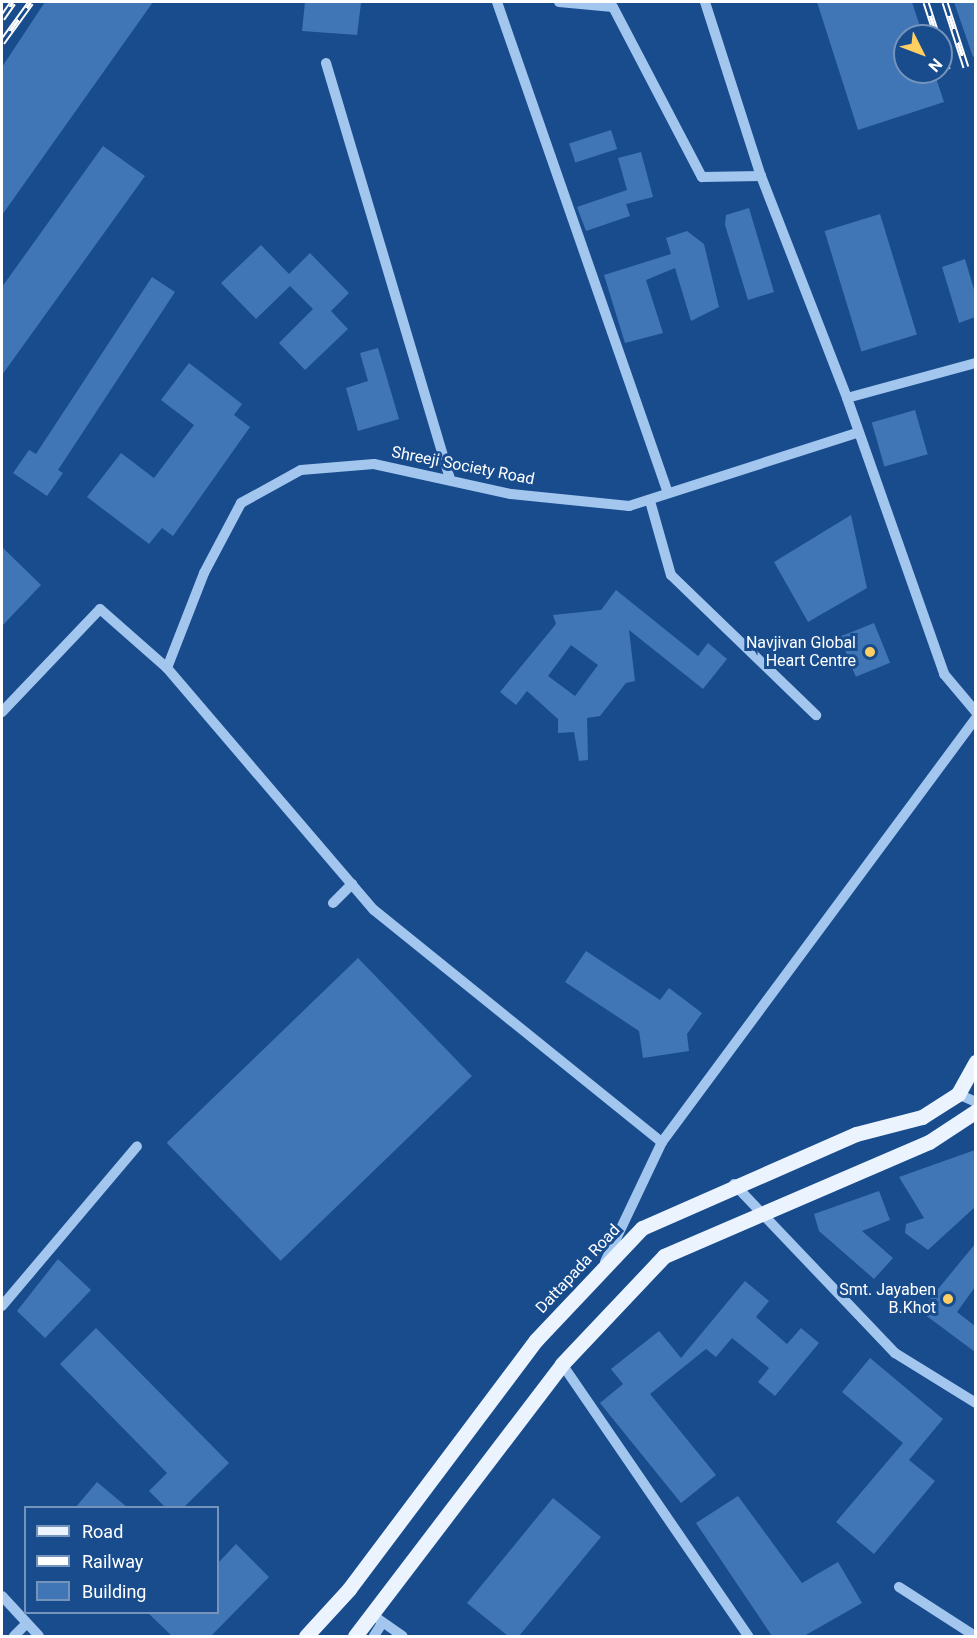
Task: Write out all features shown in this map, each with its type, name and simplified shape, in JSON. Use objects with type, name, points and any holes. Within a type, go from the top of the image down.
[{"type":"main road","name":"Dattapada Road","points":[[306,1636],[349,1589],[536,1340],[642,1228],[734,1184],[856,1134],[922,1117],[958,1094],[975,1062]]},
{"type":"main road","points":[[355,1636],[378,1620],[562,1364],[664,1256],[762,1211],[929,1142],[975,1111]]},
{"type":"street","points":[[497,2],[668,493]]},
{"type":"street","points":[[559,2],[613,7],[702,177],[761,176]]},
{"type":"street","points":[[705,2],[761,176],[847,398],[857,433],[944,674],[975,712]]},
{"type":"street","points":[[326,63],[450,480]]},
{"type":"street","points":[[847,398],[975,363]]},
{"type":"street","name":"Shreeji Society Road","points":[[167,668],[204,573],[242,503],[302,470],[374,464],[450,480],[605,504],[650,501],[668,493],[857,433]]},
{"type":"street","points":[[650,501],[671,575],[816,715]]},
{"type":"street","points":[[2,712],[100,609],[167,668],[374,910],[662,1142]]},
{"type":"street","points":[[601,1272],[662,1142],[975,718]]},
{"type":"street","points":[[333,903],[352,884]]},
{"type":"street","points":[[958,1094],[975,1102]]},
{"type":"street","points":[[2,1306],[137,1146]]},
{"type":"street","points":[[734,1184],[895,1353],[975,1402]]},
{"type":"street","points":[[562,1364],[748,1636]]},
{"type":"street","points":[[899,1587],[975,1636]]},
{"type":"street","points":[[2,1596],[39,1636]]},
{"type":"street","points":[[374,1636],[378,1620],[403,1636]]},
{"type":"street","points":[[14,1636],[26,1624]]},
{"type":"building","points":[[45,2],[153,2],[2,215],[2,67]]},
{"type":"building","points":[[305,2],[361,3],[357,35],[302,31]]},
{"type":"building","points":[[817,2],[912,2],[919,24],[893,24],[893,84],[938,84],[944,102],[858,130]]},
{"type":"building","points":[[954,2],[975,2],[975,56],[973,57]]},
{"type":"building","points":[[611,130],[617,149],[575,163],[569,144]]},
{"type":"building","points":[[103,146],[145,176],[2,375],[2,287]]},
{"type":"building","points":[[641,152],[653,197],[626,204],[630,216],[586,231],[577,207],[627,190],[618,158]]},
{"type":"building","points":[[749,208],[774,292],[748,300],[725,225],[726,215]]},
{"type":"building","points":[[880,214],[917,334],[861,351],[825,231]]},
{"type":"building","points":[[687,231],[704,244],[719,307],[691,321],[675,268],[646,280],[663,333],[625,343],[604,275],[671,254],[666,238]]},
{"type":"building","points":[[261,245],[289,274],[310,253],[349,293],[331,311],[348,329],[305,370],[279,343],[313,309],[290,286],[256,319],[221,283]]},
{"type":"building","points":[[965,259],[975,293],[975,317],[959,323],[942,267]]},
{"type":"building","points":[[152,277],[175,292],[58,470],[63,473],[47,496],[13,473],[29,450],[36,454]]},
{"type":"building","points":[[378,348],[399,419],[358,431],[346,388],[368,381],[360,353]]},
{"type":"building","points":[[189,363],[242,404],[234,415],[250,427],[173,536],[162,528],[149,544],[87,497],[121,453],[154,478],[194,425],[161,400]]},
{"type":"building","points":[[915,410],[928,454],[884,467],[872,422]]},
{"type":"building","points":[[851,515],[867,588],[808,622],[774,562]]},
{"type":"building","points":[[2,547],[41,585],[2,626]]},
{"type":"building","points":[[616,590],[698,656],[708,643],[727,659],[703,689],[629,630],[635,681],[626,683],[600,716],[587,718],[588,760],[579,761],[574,732],[558,733],[558,719],[527,691],[516,705],[500,692],[556,624],[553,615],[601,610]],"holes":[[[571,645],[598,665],[575,696],[548,676]]]},
{"type":"building","points":[[874,623],[890,663],[856,677],[840,637]]},
{"type":"building","points":[[586,951],[660,1000],[669,988],[702,1013],[687,1034],[689,1051],[643,1058],[639,1031],[565,982]]},
{"type":"building","points":[[358,958],[472,1076],[281,1261],[167,1143]]},
{"type":"building","points":[[975,1150],[975,1207],[928,1250],[905,1233],[906,1224],[924,1218],[899,1177]]},
{"type":"building","points":[[879,1191],[890,1220],[862,1231],[893,1258],[874,1279],[819,1231],[814,1214]]},
{"type":"building","name":"Smt. Jayaben B.Khot","points":[[975,1244],[975,1287],[957,1312],[975,1326],[975,1352],[920,1311]]},
{"type":"building","points":[[58,1259],[91,1290],[45,1338],[17,1311]]},
{"type":"building","points":[[745,1281],[769,1301],[756,1317],[787,1344],[801,1328],[819,1343],[775,1396],[758,1382],[769,1368],[732,1338],[716,1357],[706,1349],[650,1394],[716,1475],[681,1503],[600,1403],[623,1384],[611,1369],[659,1331],[681,1358]]},
{"type":"building","points":[[96,1328],[229,1463],[185,1506],[164,1506],[149,1491],[167,1473],[60,1364]]},
{"type":"building","points":[[870,1358],[943,1419],[909,1460],[935,1481],[874,1554],[836,1522],[903,1443],[842,1392]]},
{"type":"building","points":[[97,1482],[126,1506],[77,1506]]},
{"type":"building","points":[[738,1496],[802,1583],[838,1562],[862,1603],[804,1636],[772,1636],[696,1523]]},
{"type":"building","points":[[553,1498],[601,1537],[519,1636],[508,1636],[467,1603]]},
{"type":"building","points":[[236,1544],[269,1577],[211,1636],[172,1636],[149,1614],[219,1614],[219,1562]]},
{"type":"railway","points":[[2,18],[13,2]]},
{"type":"railway","points":[[2,42],[31,2]]},
{"type":"railway","points":[[926,2],[933,24]]},
{"type":"railway","points":[[945,2],[966,67]]},
{"type":"place","name":"Navjivan Global Heart Centre","points":[[870,652]]},
{"type":"place","name":"Smt. Jayaben B.Khot","points":[[948,1299]]}]
